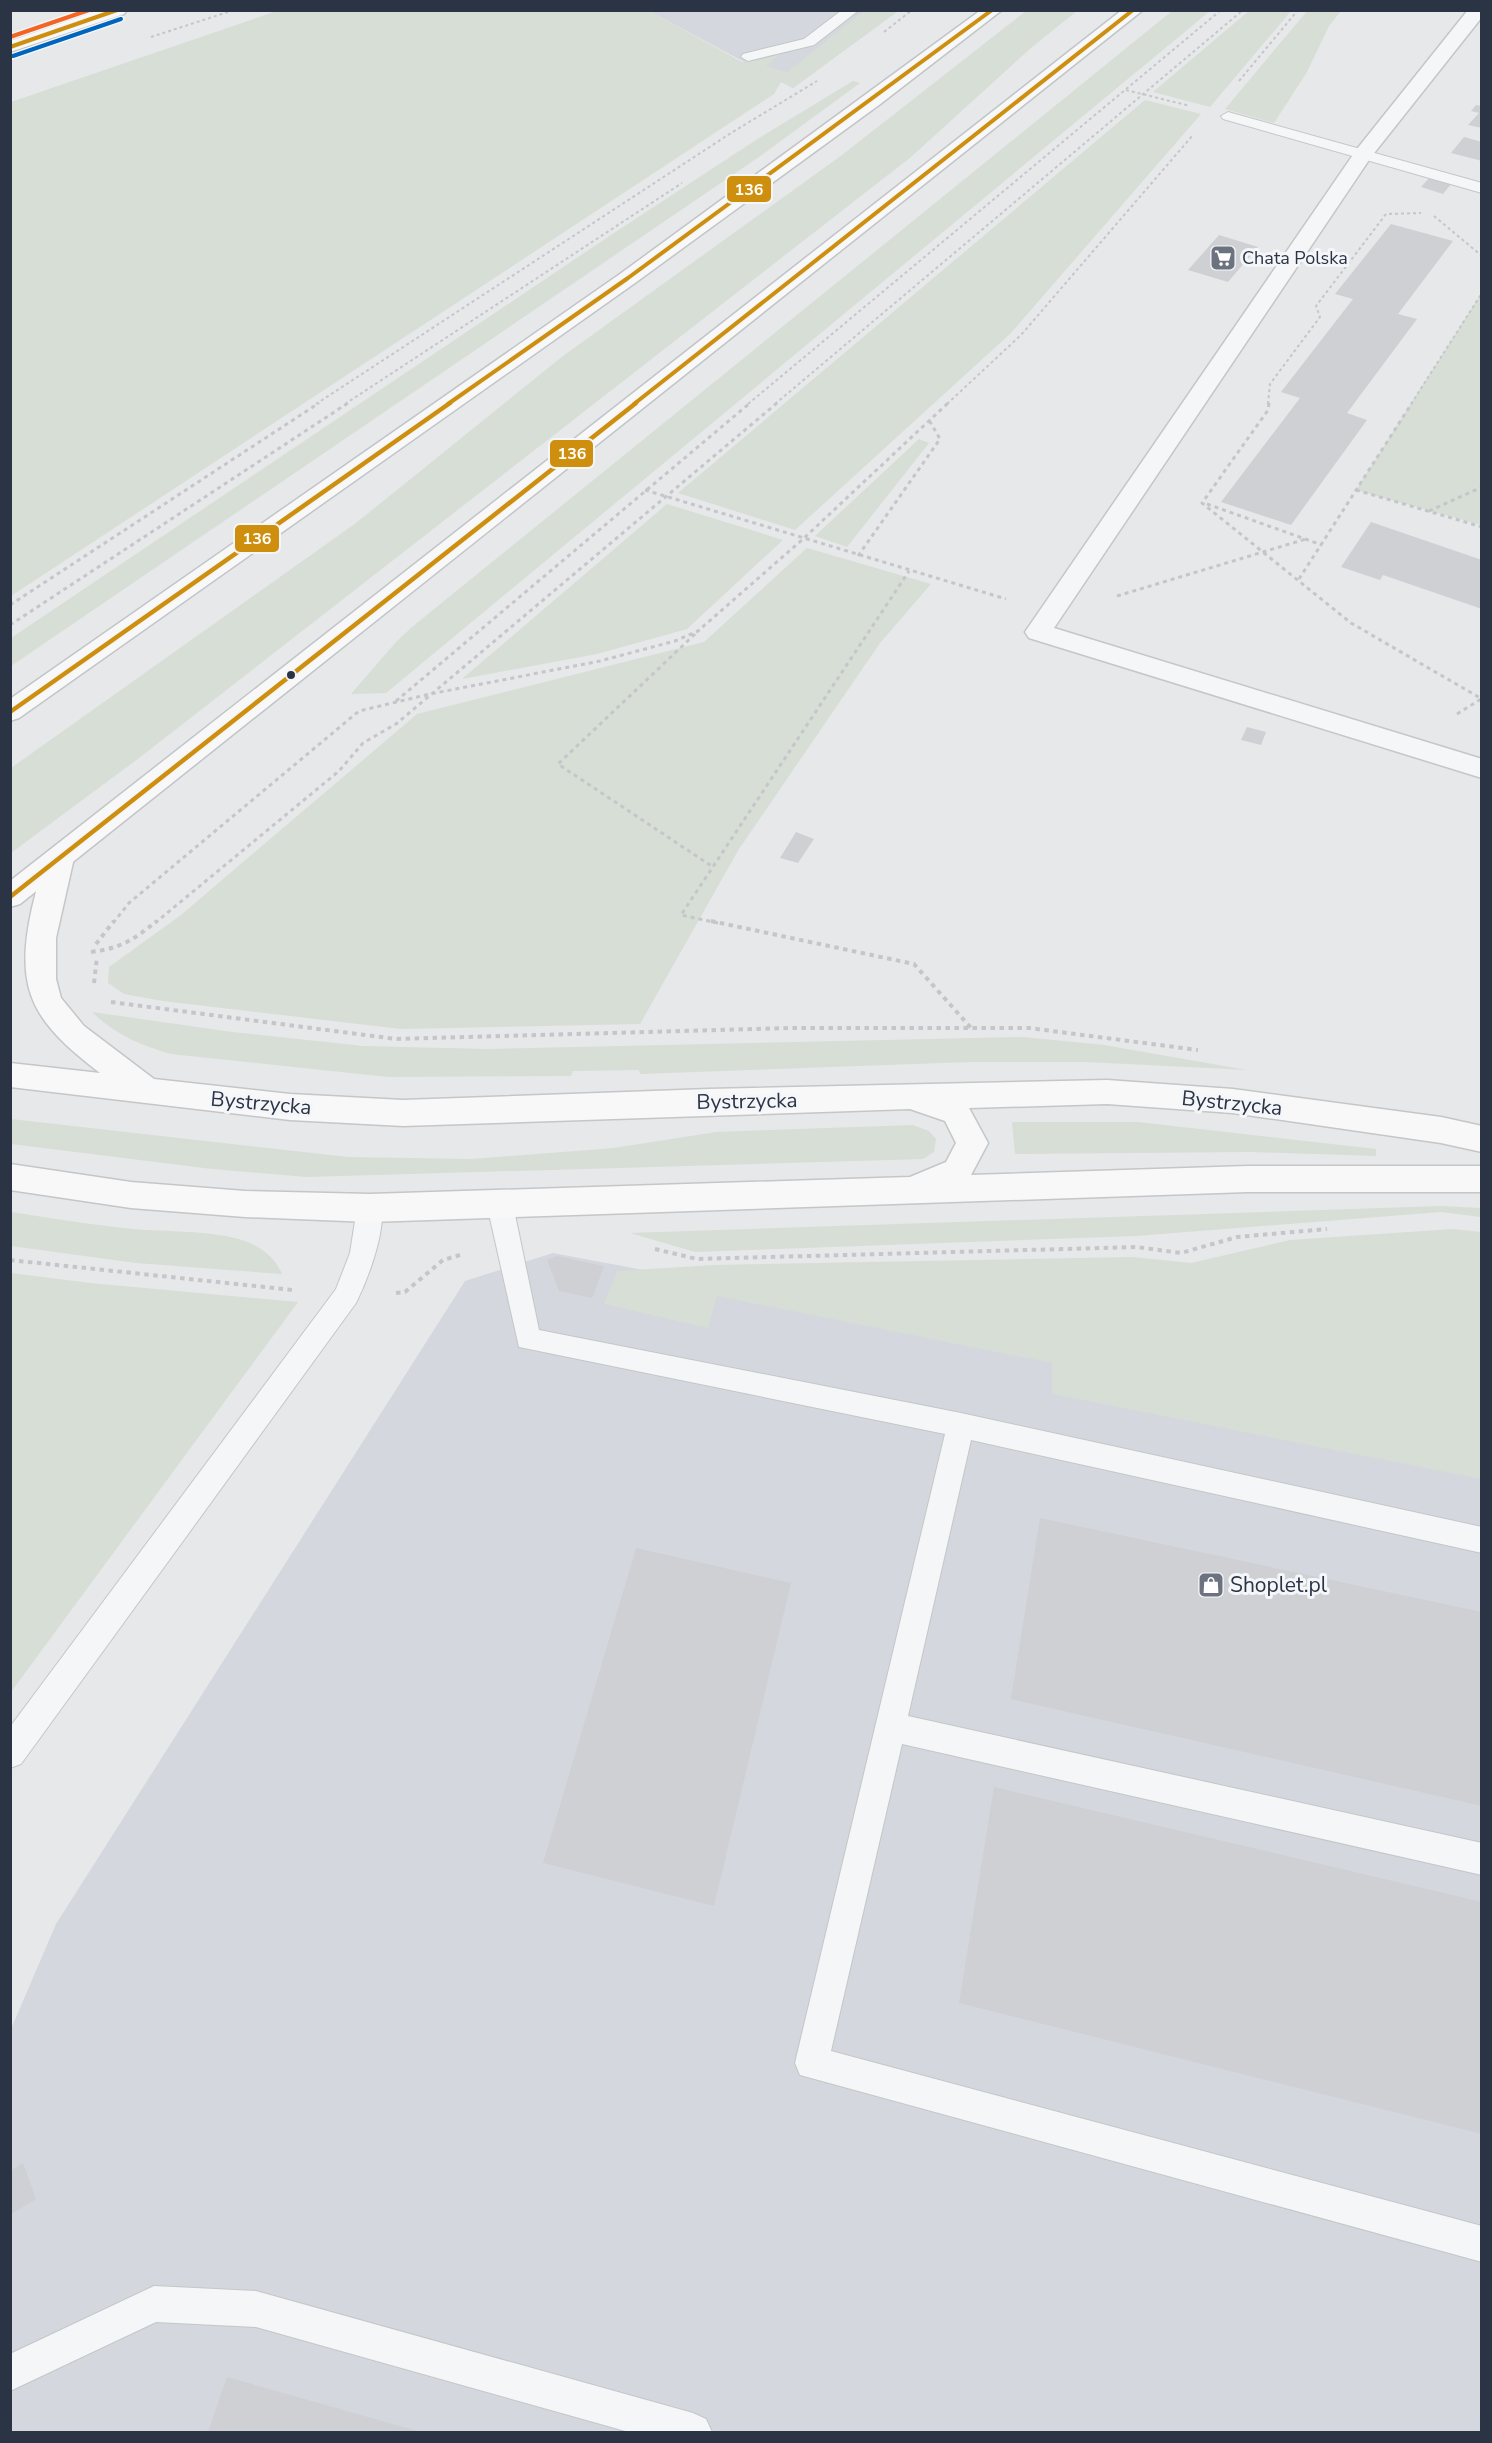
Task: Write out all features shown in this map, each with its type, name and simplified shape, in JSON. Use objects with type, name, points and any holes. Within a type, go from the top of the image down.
[{"type":"main road","points":[[10,47],[118,10]]},
{"type":"main road","points":[[10,712],[573,317],[866,107],[993,10]]},
{"type":"main road","points":[[10,897],[1134,10]]},
{"type":"main road","points":[[60,858],[40,941],[40,967],[46,996],[54,1015],[148,1092]]},
{"type":"main road","name":"Bystrzycka","points":[[10,1075],[290,1107],[403,1113],[709,1101],[1107,1092],[1233,1101],[1441,1130],[1482,1139]]},
{"type":"main road","points":[[912,1097],[956,1112],[972,1143],[957,1171],[915,1188]]},
{"type":"main road","points":[[10,1177],[131,1196],[245,1204],[370,1208],[915,1188],[1248,1179],[1482,1179]]},
{"type":"street","points":[[1478,10],[1364,153],[1038,632],[1482,769]]},
{"type":"lane","points":[[748,57],[809,42],[852,10]]},
{"type":"lane","points":[[1221,114],[1482,188]]},
{"type":"lane","points":[[500,1205],[528,1339],[961,1425],[1482,1540]]},
{"type":"lane","points":[[10,1753],[347,1295],[363,1253],[370,1208]]},
{"type":"lane","points":[[961,1425],[812,2063],[1482,2244]]},
{"type":"lane","points":[[891,1727],[1482,1858]]},
{"type":"lane","points":[[10,2373],[154,2304],[256,2309],[693,2433]]},
{"type":"path","points":[[876,37],[912,10]]},
{"type":"path","points":[[396,702],[645,490],[1221,10]]},
{"type":"path","points":[[96,951],[115,949],[130,942],[212,878],[339,771],[346,757],[377,732],[396,724],[1243,10]]},
{"type":"path","points":[[713,867],[558,764],[698,631],[803,539],[1022,335],[1221,114],[1298,10]]},
{"type":"path","points":[[10,605],[731,133],[823,77]]},
{"type":"path","points":[[1126,90],[1221,114]]},
{"type":"path","points":[[10,624],[691,177]]},
{"type":"path","points":[[1202,503],[1268,410],[1270,384],[1320,317],[1316,306],[1386,214],[1441,213]]},
{"type":"path","points":[[1299,579],[1482,293]]},
{"type":"path","points":[[858,556],[940,439],[929,420]]},
{"type":"path","points":[[1428,511],[1482,488]]},
{"type":"path","points":[[645,490],[909,572],[1050,612],[1098,602],[1306,539]]},
{"type":"path","points":[[1356,490],[1482,527]]},
{"type":"path","points":[[1202,503],[1322,544]]},
{"type":"path","points":[[1202,503],[1351,623],[1482,699]]},
{"type":"path","points":[[909,572],[681,915],[914,964],[972,1029]]},
{"type":"path","points":[[96,944],[129,903],[359,711],[430,694],[600,661],[675,641],[698,631]]},
{"type":"path","points":[[97,957],[93,986],[97,992]]},
{"type":"path","points":[[100,997],[111,1002],[149,1010],[396,1039],[790,1028],[1029,1028],[1162,1043],[1208,1052]]},
{"type":"path","points":[[651,1248],[697,1259],[1137,1247],[1181,1253],[1237,1237],[1332,1228]]},
{"type":"path","points":[[10,1260],[347,1295],[405,1292],[443,1260],[483,1249],[510,1247]]},
{"type":"shaded area","points":[[1250,10],[1291,11],[1210,107],[1153,92]]},
{"type":"shaded area","points":[[1308,10],[1341,11],[1329,26],[1307,72],[1274,123],[1225,109]]},
{"type":"shaded area","points":[[277,11],[649,11],[742,62],[782,53],[766,66],[787,72],[864,11],[898,11],[793,88],[781,82],[774,94],[11,596],[11,102]]},
{"type":"shaded area","points":[[649,11],[898,11],[793,88]]},
{"type":"shaded area","points":[[1026,11],[1077,11],[1032,47],[911,157],[139,758],[11,853],[11,768],[356,523],[563,356],[842,155]]},
{"type":"shaded area","points":[[1172,11],[1210,11],[386,693],[351,694],[412,627]]},
{"type":"shaded area","points":[[853,81],[860,83],[759,157],[11,666],[11,638],[611,235],[756,140]]},
{"type":"shaded area","points":[[1145,100],[1201,114],[1011,333],[795,530],[678,493]]},
{"type":"shaded area","points":[[1481,294],[1481,525],[1356,490]]},
{"type":"shaded area","points":[[919,439],[929,443],[847,547],[815,536]]},
{"type":"shaded area","points":[[667,504],[783,540],[687,629],[597,654],[462,679]]},
{"type":"shaded area","points":[[807,548],[931,584],[880,643],[739,849],[640,1024],[401,1029],[163,1001],[124,994],[108,983],[109,967],[181,915],[417,714],[704,642]]},
{"type":"shaded area","points":[[92,1012],[232,1032],[363,1046],[487,1049],[1023,1037],[1104,1045],[1247,1070],[1087,1062],[970,1062],[640,1074],[639,1070],[573,1071],[571,1076],[388,1077],[171,1054],[129,1038],[110,1027]]},
{"type":"shaded area","points":[[11,1119],[348,1157],[471,1159],[614,1148],[716,1132],[913,1125],[929,1131],[936,1139],[934,1152],[923,1159],[307,1177],[212,1169],[11,1144]]},
{"type":"shaded area","points":[[1012,1122],[1138,1122],[1376,1149],[1376,1156],[1251,1152],[1015,1154]]},
{"type":"shaded area","points":[[1441,1206],[1481,1208],[1481,1217],[1441,1212],[1136,1236],[695,1252],[630,1233]]},
{"type":"shaded area","points":[[11,1212],[118,1227],[229,1237],[249,1242],[261,1249],[271,1257],[282,1274],[136,1263],[11,1246]]},
{"type":"shaded area","points":[[1453,1229],[1481,1232],[1481,1479],[1052,1394],[1052,1363],[717,1296],[708,1328],[604,1304],[617,1271],[714,1265],[1132,1257],[1191,1263],[1290,1240]]},
{"type":"shaded area","points":[[553,1253],[924,1323],[1481,1435],[1481,2432],[11,2432],[11,2029],[56,1924],[465,1281]]},
{"type":"shaded area","points":[[11,1273],[90,1283],[298,1302],[11,1692]]},
{"type":"building","points":[[1476,105],[1482,106],[1482,128],[1468,125],[1479,113],[1471,111]]},
{"type":"building","points":[[1464,137],[1482,142],[1482,161],[1451,153]]},
{"type":"building","points":[[1430,177],[1452,183],[1443,194],[1421,187]]},
{"type":"building","points":[[1391,224],[1453,241],[1398,314],[1417,319],[1347,413],[1367,420],[1291,525],[1221,502],[1300,398],[1281,392],[1353,299],[1335,294]]},
{"type":"building","name":"Chata Polska","points":[[1219,235],[1258,247],[1228,282],[1188,270]]},
{"type":"building","points":[[1371,522],[1482,560],[1482,609],[1383,575],[1380,580],[1341,567]]},
{"type":"building","points":[[1247,727],[1266,732],[1261,745],[1241,740]]},
{"type":"building","points":[[796,832],[814,839],[798,863],[780,858]]},
{"type":"building","points":[[557,1256],[604,1266],[592,1298],[559,1291],[547,1260]]},
{"type":"building","points":[[1040,1518],[1482,1612],[1482,1806],[1011,1699]]},
{"type":"building","points":[[636,1548],[791,1583],[714,1906],[543,1863]]},
{"type":"building","points":[[994,1787],[1482,1902],[1482,2134],[959,2003]]},
{"type":"building","points":[[23,2163],[36,2199],[10,2215],[10,2171]]},
{"type":"building","points":[[227,2377],[421,2432],[208,2432]]},
{"type":"transit line","points":[[10,37],[89,10]]},
{"type":"transit line","name":"136","points":[[10,47],[117,10]]},
{"type":"transit line","name":"136","points":[[10,712],[628,278],[992,10]]},
{"type":"transit line","name":"136","points":[[10,897],[1133,10]]},
{"type":"transit line","points":[[13,56],[121,19]]},
{"type":"place","name":"Chata Polska","points":[[1223,258]]},
{"type":"place","name":"Shoplet.pl","points":[[1211,1585]]}]
